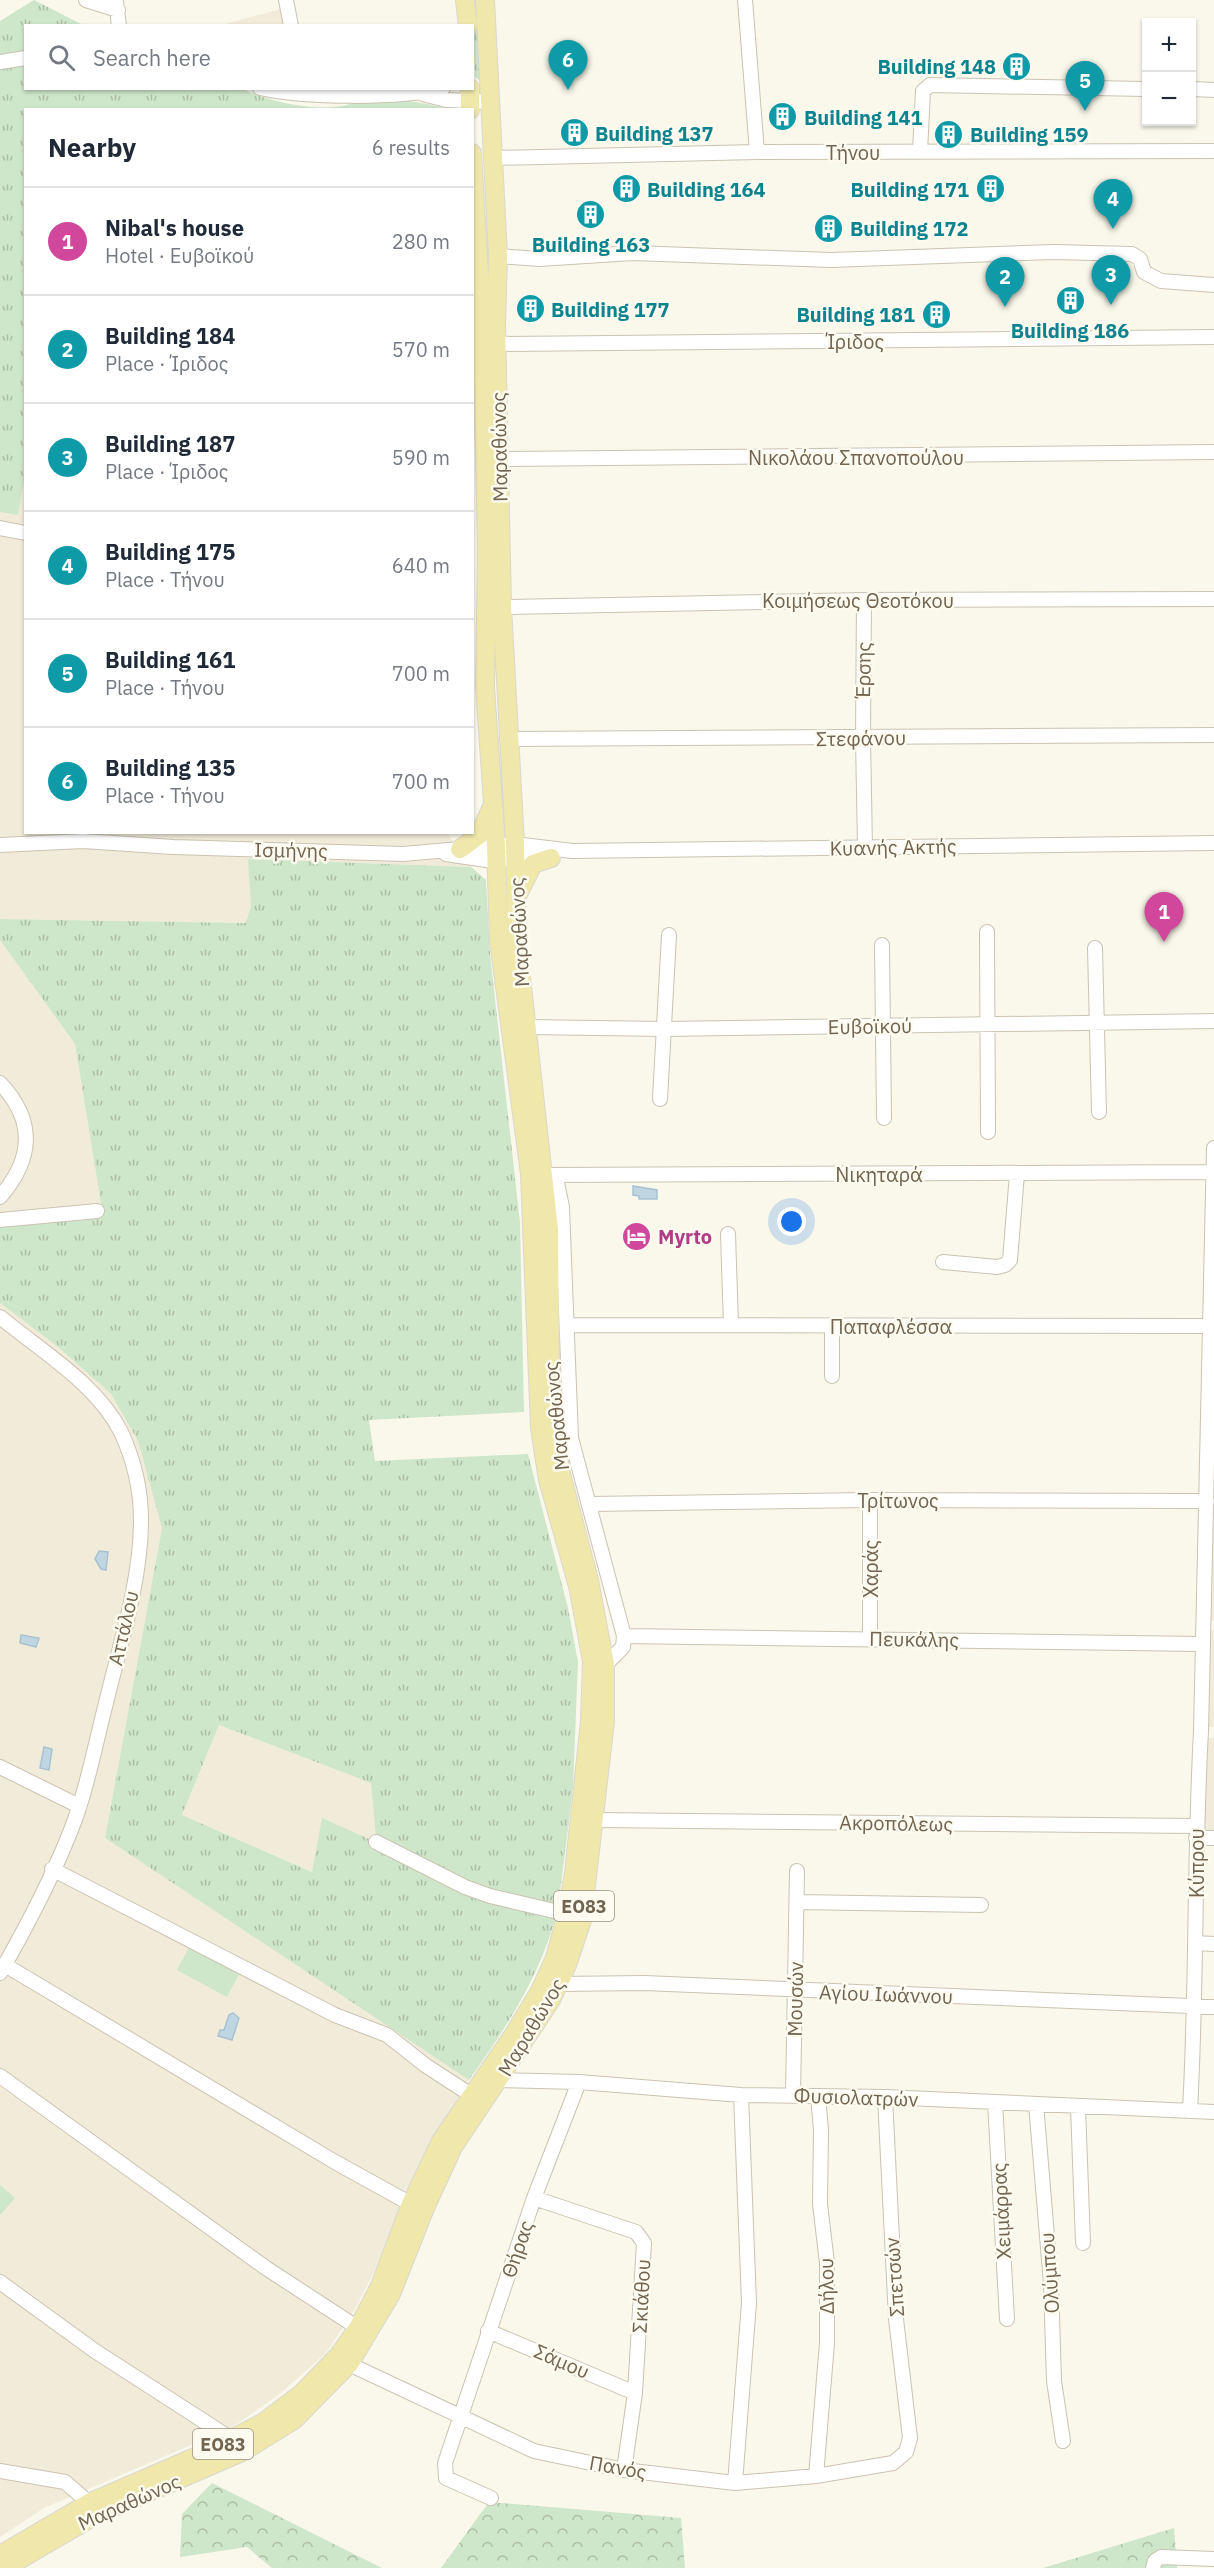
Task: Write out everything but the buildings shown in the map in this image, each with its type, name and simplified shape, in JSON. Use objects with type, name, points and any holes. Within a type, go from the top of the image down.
[{"type":"main road","points":[[465,0],[468,24]]},
{"type":"main road","name":"Μαραθώνος","points":[[0,2555],[89,2504],[233,2440],[264,2422],[301,2394],[338,2356],[358,2328],[380,2286],[411,2204],[441,2141],[514,2034],[540,1991],[555,1958],[567,1914],[574,1873],[590,1721],[591,1661],[578,1586],[548,1479],[540,1428],[530,1174],[499,941],[506,852],[507,739],[496,344],[498,256],[492,158],[477,95],[487,22],[485,0]]},
{"type":"main road","points":[[487,22],[489,12],[496,0]]},
{"type":"main road","name":"Μαραθώνος","points":[[5,2568],[96,2515],[242,2452],[294,2420],[349,2364],[391,2294],[425,2208],[453,2147],[539,2020],[559,1984],[582,1920],[605,1721],[605,1665],[590,1580],[561,1474],[553,1427],[550,1379],[549,1230],[544,1175],[516,904],[506,852],[493,805],[485,687],[487,548],[482,326],[474,188]]},
{"type":"main road","points":[[460,849],[479,835],[493,805]]},
{"type":"main road","points":[[516,904],[529,869],[533,864],[551,858]]},
{"type":"street","points":[[86,0],[117,5],[118,24]]},
{"type":"street","points":[[286,0],[291,24]]},
{"type":"street","points":[[745,0],[756,152]]},
{"type":"street","points":[[0,62],[24,58]]},
{"type":"street","points":[[920,152],[923,91],[930,85],[1142,88]]},
{"type":"street","points":[[1196,89],[1214,90]]},
{"type":"street","points":[[421,94],[436,90]]},
{"type":"street","points":[[304,91],[421,94],[446,100],[477,95]]},
{"type":"street","name":"Τήνου","points":[[492,158],[756,152],[1214,151]]},
{"type":"street","points":[[498,256],[539,259],[633,253],[831,260],[1054,252],[1132,254],[1140,259],[1144,273],[1153,278],[1214,285]]},
{"type":"street","name":"Ίριδος","points":[[496,344],[1214,337]]},
{"type":"street","name":"Νικολάου Σπανοπούλου","points":[[499,459],[1214,452]]},
{"type":"street","points":[[0,528],[24,532]]},
{"type":"street","name":"Κοιμήσεως Θεοτόκου","points":[[502,606],[864,600],[1214,599]]},
{"type":"street","name":"Έρσης","points":[[864,600],[862,738],[865,848]]},
{"type":"street","name":"Στεφάνου","points":[[507,739],[1214,735]]},
{"type":"street","name":"Ισμήνης","points":[[0,845],[83,837],[173,848],[438,852]]},
{"type":"street","name":"Κυανής Ακτής","points":[[506,852],[1214,843]]},
{"type":"street","points":[[438,852],[460,849],[506,852]]},
{"type":"street","name":"Κυανής Ακτής","points":[[506,852],[551,858],[572,851]]},
{"type":"street","points":[[438,852],[506,852]]},
{"type":"street","points":[[987,932],[988,1132]]},
{"type":"street","points":[[660,1099],[669,935]]},
{"type":"street","points":[[882,945],[884,1118]]},
{"type":"street","points":[[1095,948],[1099,1112]]},
{"type":"street","name":"Ευβοϊκού","points":[[527,1027],[664,1029],[1214,1021]]},
{"type":"street","points":[[0,1083],[16,1104],[27,1134],[20,1171],[0,1197]]},
{"type":"street","name":"Κύπρου","points":[[1190,2110],[1196,2007],[1196,1832],[1208,1731],[1203,1644],[1209,1626],[1210,1521],[1206,1501],[1211,1432],[1214,1148]]},
{"type":"street","name":"Νικηταρά","points":[[544,1175],[1214,1172]]},
{"type":"street","points":[[943,1262],[998,1267],[1010,1260],[1017,1174]]},
{"type":"street","points":[[544,1175],[557,1183],[562,1207],[571,1438],[624,1636],[622,1647],[605,1665]]},
{"type":"street","points":[[0,1220],[97,1211]]},
{"type":"street","points":[[728,1234],[731,1325]]},
{"type":"street","name":"Αττάλου","points":[[0,1317],[66,1370],[110,1413],[127,1446],[139,1490],[141,1520],[137,1562],[118,1654],[79,1806],[52,1869],[5,1948],[2,1969]]},
{"type":"street","name":"Παπαφλέσσα","points":[[567,1325],[1212,1326]]},
{"type":"street","points":[[832,1326],[832,1376]]},
{"type":"street","name":"Τρίτωνος","points":[[590,1504],[870,1500],[1206,1501]]},
{"type":"street","name":"Χαράς","points":[[870,1500],[870,1639]]},
{"type":"street","name":"Πευκάλης","points":[[624,1636],[1203,1644]]},
{"type":"street","points":[[0,1767],[79,1806]]},
{"type":"street","name":"Ακροπόλεως","points":[[595,1820],[1196,1832],[1214,1838]]},
{"type":"street","points":[[376,1842],[481,1893],[567,1914]]},
{"type":"street","points":[[52,1869],[335,2015],[387,2035],[425,2065],[471,2095]]},
{"type":"street","name":"Μουσών","points":[[792,2095],[797,1871]]},
{"type":"street","points":[[797,1902],[981,1905]]},
{"type":"street","points":[[1196,1943],[1214,1944]]},
{"type":"street","points":[[2,1969],[411,2204]]},
{"type":"street","name":"Αγίου Ιωάννου","points":[[559,1984],[644,1983],[1214,2007]]},
{"type":"street","points":[[0,2076],[256,2262],[358,2328]]},
{"type":"street","name":"Φυσιολατρών","points":[[498,2080],[579,2082],[741,2095],[885,2097],[1214,2112]]},
{"type":"street","name":"Θήρας","points":[[491,2498],[446,2478],[445,2463],[455,2439],[488,2331],[534,2198],[579,2082]]},
{"type":"street","points":[[735,2483],[749,2303],[741,2095]]},
{"type":"street","name":"Δήλου","points":[[816,2476],[826,2343],[827,2264],[820,2204],[821,2130],[818,2096]]},
{"type":"street","name":"Σπετσών","points":[[885,2097],[896,2319],[909,2438],[903,2455]]},
{"type":"street","name":"Χειμάρρας","points":[[995,2102],[1007,2319]]},
{"type":"street","name":"Ολύμπου","points":[[1036,2104],[1051,2284],[1054,2381],[1063,2440]]},
{"type":"street","points":[[1078,2107],[1083,2243]]},
{"type":"street","name":"Σκιάθου","points":[[534,2198],[636,2232],[644,2243],[635,2393],[624,2470]]},
{"type":"street","points":[[0,2282],[95,2350],[233,2440]]},
{"type":"street","name":"Σάμου","points":[[488,2331],[635,2393]]},
{"type":"street","name":"Πανός","points":[[349,2364],[414,2392],[460,2417],[534,2451],[624,2470],[735,2483],[816,2476],[893,2463],[903,2455]]},
{"type":"street","points":[[0,2471],[65,2482],[89,2504]]},
{"type":"street","points":[[1153,2568],[1155,2561],[1161,2557],[1214,2559]]},
{"type":"shaded area","points":[[281,9],[285,24],[227,24]]},
{"type":"shaded area","points":[[24,476],[24,834],[448,834],[471,867],[249,859],[251,906],[247,923],[0,919],[0,512],[18,515]]},
{"type":"shaded area","points":[[0,940],[75,1044],[103,1217],[0,1226]]},
{"type":"shaded area","points":[[0,1303],[58,1347],[111,1394],[138,1441],[162,1528],[105,1838],[469,2080],[423,2156],[383,2255],[355,2309],[326,2353],[282,2392],[233,2427],[44,2508],[0,2537]]},
{"type":"shaded area","points":[[1211,1524],[1214,1524],[1214,1621],[1203,1621]]},
{"type":"shaded area","points":[[1203,1630],[1214,1630],[1214,1727],[1203,1727]]},
{"type":"shaded area","points":[[219,1725],[371,1783],[376,1839],[313,1872],[182,1815]]},
{"type":"shaded area","points":[[1203,1738],[1214,1738],[1214,1838],[1204,1837]]},
{"type":"green space","points":[[34,0],[81,24],[24,24],[24,90],[246,90],[266,98],[305,106],[343,106],[361,99],[383,98],[443,108],[24,108],[24,480],[18,515],[0,512],[0,21]]},
{"type":"green space","points":[[472,0],[479,0],[481,79],[479,80],[475,77]]},
{"type":"green space","points":[[248,859],[471,867],[486,880],[490,954],[520,1223],[524,1412],[369,1420],[375,1461],[528,1454],[568,1608],[578,1662],[573,1788],[560,1892],[555,1907],[550,1908],[489,1894],[464,1884],[376,1839],[371,1783],[219,1725],[182,1815],[312,1872],[322,1818],[371,1840],[372,1843],[462,1889],[489,1899],[556,1916],[549,1939],[520,2002],[469,2080],[105,1838],[162,1528],[138,1441],[111,1394],[58,1347],[0,1303],[0,1226],[103,1216],[75,1044],[0,940],[0,919],[246,923],[251,906]]},
{"type":"green space","points":[[190,1946],[240,1972],[227,1997],[177,1970]]},
{"type":"green space","points":[[0,2185],[15,2198],[0,2215]]},
{"type":"green space","points":[[212,2483],[382,2568],[272,2568],[247,2547],[180,2557],[182,2514]]},
{"type":"green space","points":[[489,2502],[681,2518],[685,2568],[441,2568]]},
{"type":"green space","points":[[1174,2528],[1177,2568],[1043,2568]]},
{"type":"water","points":[[633,1186],[657,1190],[657,1199],[639,1199],[639,1196],[633,1195]]},
{"type":"water","points":[[99,1551],[108,1552],[106,1570],[101,1569],[95,1559]]},
{"type":"water","points":[[21,1635],[39,1638],[36,1647],[20,1643]]},
{"type":"water","points":[[44,1747],[52,1749],[49,1770],[40,1768]]},
{"type":"water","points":[[233,2013],[239,2018],[232,2040],[218,2036],[220,2030],[224,2030],[229,2015]]},
{"type":"place","name":"Building 148","points":[[1017,66]]},
{"type":"place","name":"Building 135","points":[[568,90]]},
{"type":"place","name":"Building 161","points":[[1085,111]]},
{"type":"place","name":"Building 141","points":[[783,117]]},
{"type":"place","name":"Building 137","points":[[574,133]]},
{"type":"place","name":"Building 159","points":[[949,134]]},
{"type":"place","name":"Building 164","points":[[626,189]]},
{"type":"place","name":"Building 171","points":[[990,189]]},
{"type":"place","name":"Building 163","points":[[591,214]]},
{"type":"place","name":"Building 172","points":[[829,228]]},
{"type":"place","name":"Building 175","points":[[1113,229]]},
{"type":"place","name":"Building 186","points":[[1070,300]]},
{"type":"place","name":"Building 187","points":[[1111,305]]},
{"type":"place","name":"Building 184","points":[[1005,307]]},
{"type":"place","name":"Building 177","points":[[530,309]]},
{"type":"place","name":"Building 181","points":[[936,314]]},
{"type":"place","name":"Nibal's house","points":[[1164,942]]},
{"type":"place","name":"Myrto","points":[[637,1236]]}]
